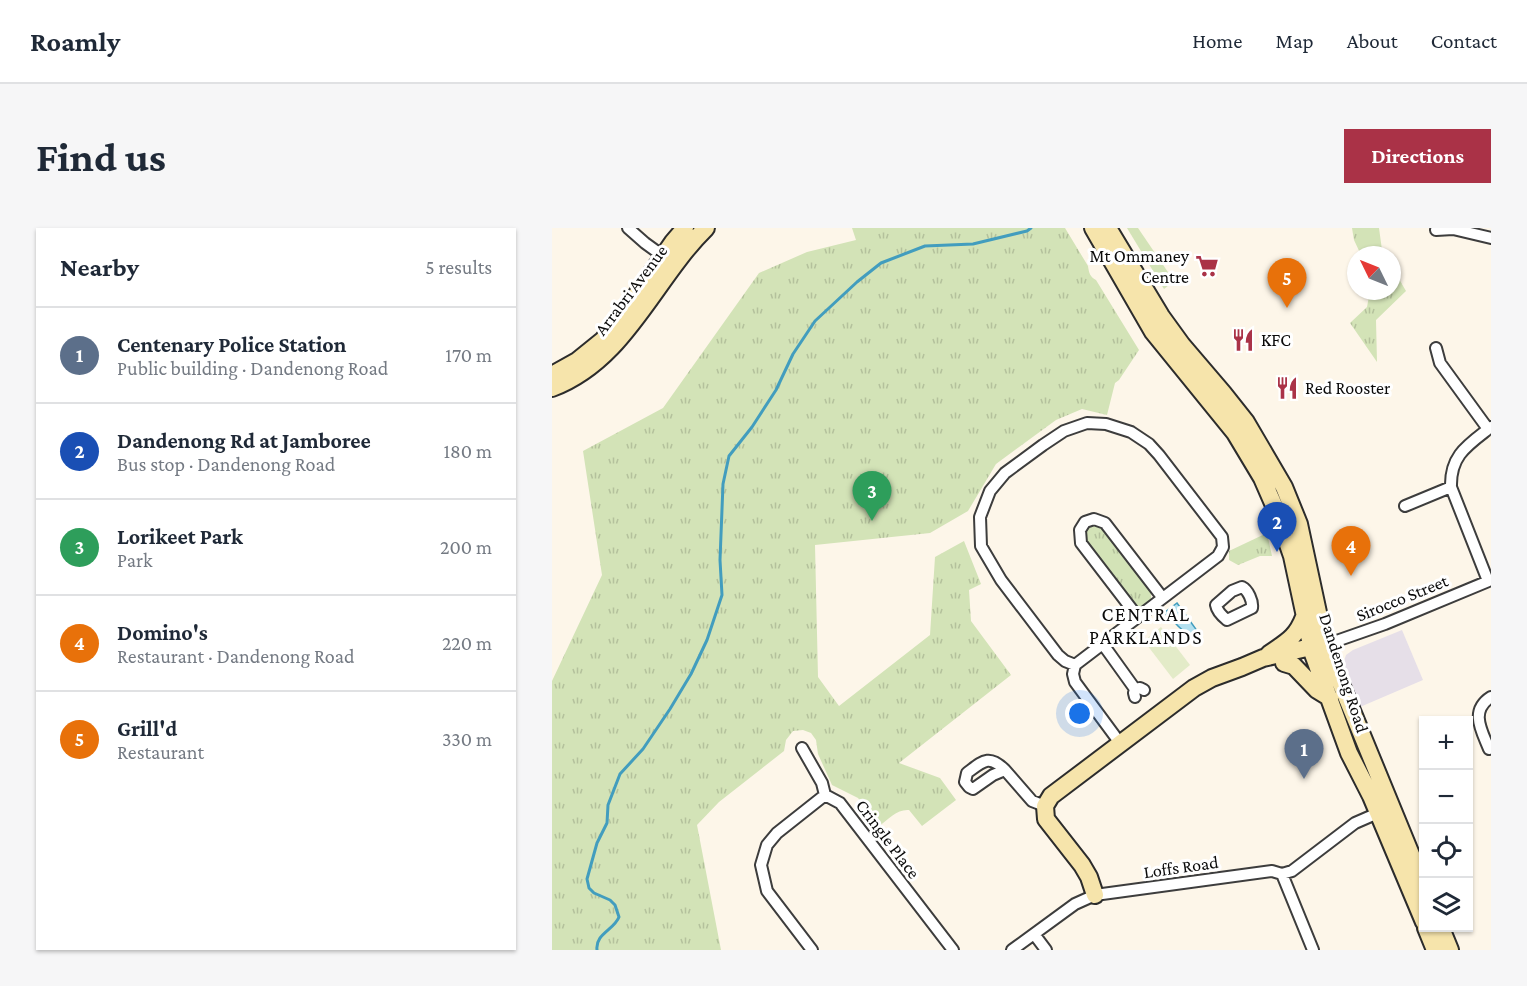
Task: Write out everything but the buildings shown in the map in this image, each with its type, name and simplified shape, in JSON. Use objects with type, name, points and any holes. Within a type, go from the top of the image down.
[{"type":"main road","name":"Arrabri Avenue","points":[[552,388],[579,375],[607,353],[628,329],[669,261],[685,228]]},
{"type":"main road","name":"Arrabri Avenue","points":[[552,375],[577,361],[603,340],[669,261],[686,250],[706,228]]},
{"type":"main road","name":"Dandenong Road","points":[[1093,228],[1153,332],[1235,433],[1254,463],[1276,510],[1292,556],[1304,617],[1383,808],[1419,908]]},
{"type":"main road","name":"Dandenong Road","points":[[1108,228],[1161,316],[1246,422],[1284,487],[1299,524],[1316,649],[1349,753],[1371,796],[1383,808],[1420,878]]},
{"type":"main road","points":[[1095,895],[1082,865],[1046,819],[1045,807],[1051,796],[1194,688],[1212,678],[1263,658],[1294,636],[1300,629],[1304,617]]},
{"type":"main road","points":[[1263,658],[1316,649]]},
{"type":"main road","points":[[1242,667],[1268,667],[1284,663],[1316,649]]},
{"type":"main road","points":[[1284,663],[1294,666],[1317,690],[1330,698]]},
{"type":"main road","points":[[1428,932],[1435,950]]},
{"type":"main road","points":[[1443,932],[1450,950]]},
{"type":"street","points":[[628,228],[669,261]]},
{"type":"street","points":[[1436,230],[1453,229],[1491,238]]},
{"type":"street","points":[[1436,348],[1440,363],[1490,428],[1465,447],[1455,460],[1450,475],[1451,487],[1490,580]]},
{"type":"street","points":[[1075,665],[1058,655],[1001,580],[981,546],[980,518],[990,491],[1005,473],[1064,430],[1087,423],[1106,424],[1131,432],[1149,444],[1222,537],[1223,547],[1218,556],[1075,665],[1073,674],[1075,682],[1120,743]]},
{"type":"street","points":[[1405,506],[1451,487]]},
{"type":"street","points":[[1137,616],[1081,543],[1080,530],[1085,522],[1094,519],[1105,523],[1162,597]]},
{"type":"street","name":"Sirocco Street","points":[[1316,649],[1385,624],[1490,580]]},
{"type":"street","points":[[1102,643],[1138,692]]},
{"type":"street","points":[[1490,749],[1477,719],[1481,707],[1491,697]]},
{"type":"street","name":"Cringle Place","points":[[802,748],[822,783],[825,795],[840,803],[952,950]]},
{"type":"street","points":[[1005,770],[1032,801],[1045,807]]},
{"type":"street","points":[[812,950],[767,891],[761,865],[767,845],[777,833],[825,795]]},
{"type":"street","points":[[1355,823],[1368,805],[1371,796]]},
{"type":"street","points":[[1313,950],[1282,874],[1292,871],[1355,823],[1383,808]]},
{"type":"street","name":"Loffs Road","points":[[1012,950],[1075,904],[1095,895],[1272,871],[1282,874]]},
{"type":"street","points":[[1034,934],[1046,950]]},
{"type":"shaded area","points":[[1402,630],[1423,680],[1360,707],[1344,666],[1346,655]]},
{"type":"green space","points":[[852,228],[1065,228],[1088,266],[1092,278],[1096,280],[1139,350],[1115,383],[1107,415],[1082,409],[1056,420],[996,464],[968,511],[930,533],[815,545],[818,677],[839,706],[930,635],[935,557],[964,541],[981,584],[969,590],[971,621],[1011,675],[899,763],[940,778],[956,800],[922,826],[909,810],[905,810],[879,826],[858,798],[832,785],[818,754],[816,740],[811,733],[803,730],[793,731],[786,740],[784,751],[719,802],[697,825],[721,950],[552,950],[552,681],[602,575],[583,451],[663,408],[759,273],[807,252],[856,240]]},
{"type":"green space","points":[[1127,228],[1138,228],[1174,281],[1164,289]]},
{"type":"green space","points":[[1352,228],[1379,228],[1381,246],[1357,246]]},
{"type":"green space","points":[[1401,282],[1406,291],[1401,296]]},
{"type":"green space","points":[[1368,300],[1397,300],[1376,320],[1377,362],[1350,323],[1367,307]]},
{"type":"green space","points":[[1095,524],[1103,527],[1151,591],[1151,599],[1145,606],[1136,607],[1084,541],[1086,530]]},
{"type":"green space","points":[[1267,533],[1272,556],[1260,556],[1238,565],[1229,560],[1229,551]]},
{"type":"green space","points":[[1161,627],[1190,665],[1173,679],[1144,641]]},
{"type":"water","points":[[1177,603],[1198,632],[1194,635],[1184,631],[1164,613]]},
{"type":"waterway","points":[[597,950],[599,940],[619,917],[615,905],[610,900],[594,893],[589,888],[587,879],[597,843],[607,823],[608,805],[620,774],[643,749],[691,674],[707,640],[722,595],[720,560],[723,484],[729,456],[752,427],[776,390],[793,354],[815,321],[881,263],[925,246],[973,244],[1027,231],[1031,228]]},
{"type":"place","name":"Mt Ommaney Centre","points":[[1207,266]]},
{"type":"place","name":"Grill'd","points":[[1287,308]]},
{"type":"place","name":"KFC","points":[[1243,340]]},
{"type":"place","name":"Red Rooster","points":[[1287,388]]},
{"type":"place","name":"Lorikeet Park","points":[[872,521]]},
{"type":"place","name":"Dandenong Rd at Jamboree","points":[[1277,552]]},
{"type":"place","name":"Domino's","points":[[1351,576]]},
{"type":"place","name":"Centenary Police Station","points":[[1304,779]]},
{"type":"district","name":"CENTRAL PARKLANDS","points":[[1146,626]]}]
